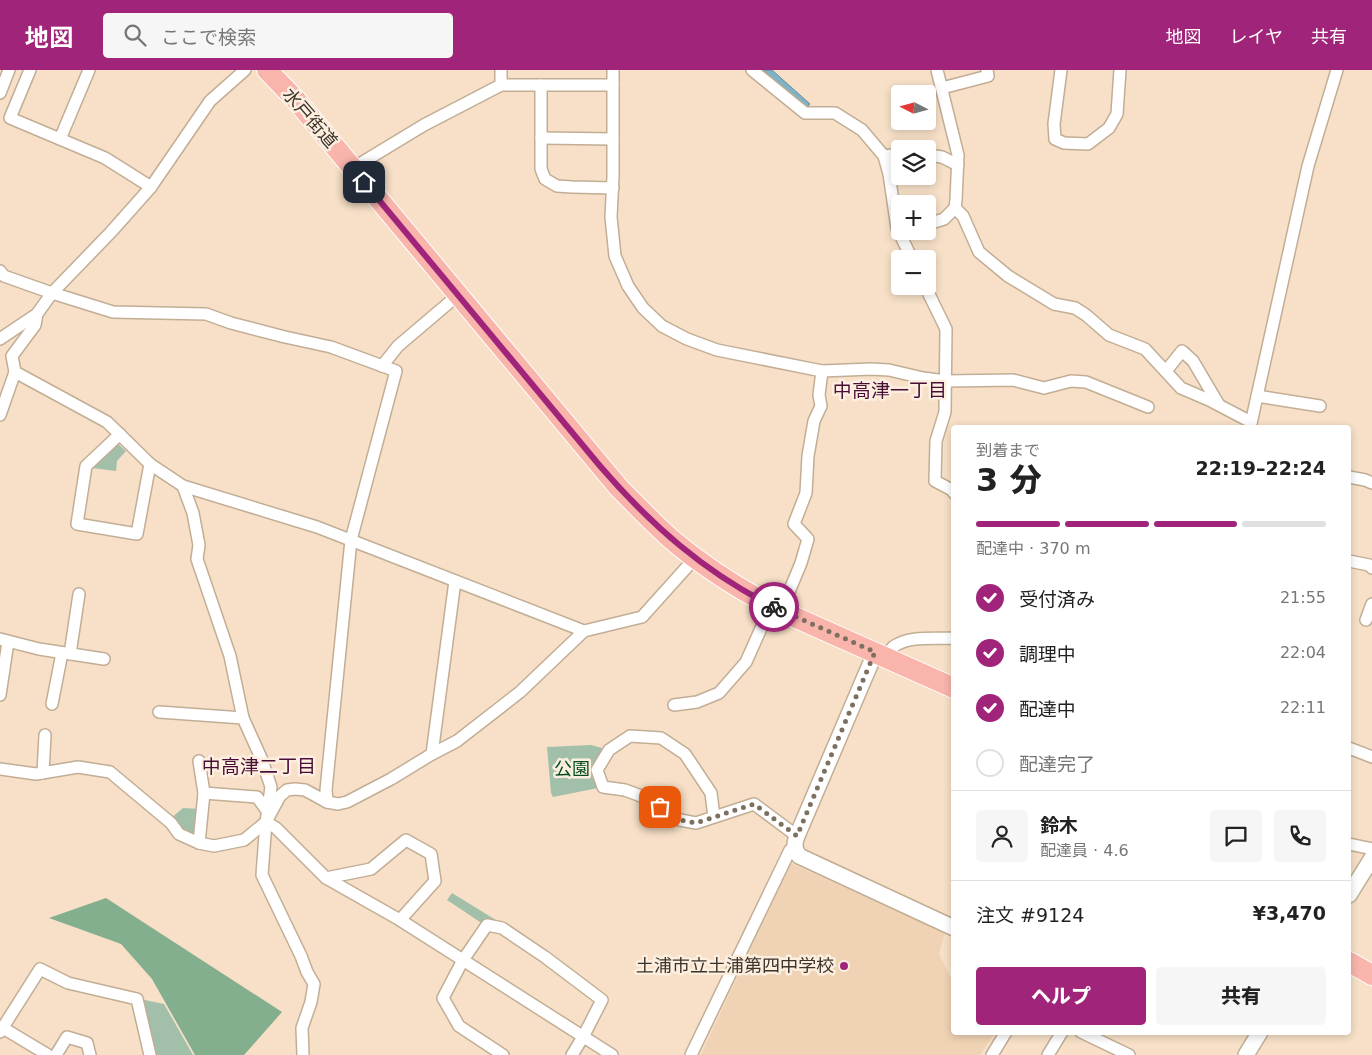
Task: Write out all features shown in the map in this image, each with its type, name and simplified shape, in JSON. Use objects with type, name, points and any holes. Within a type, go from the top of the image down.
[{"type":"highway","name":"水戸街道","points":[[267,70],[296,100],[619,488],[653,523],[695,558],[733,585],[776,608],[951,687]]},
{"type":"highway","points":[[1351,963],[1372,975]]},
{"type":"street","points":[[0,93],[10,70]]},
{"type":"street","points":[[30,70],[10,118],[105,158],[151,187]]},
{"type":"street","points":[[60,139],[89,70]]},
{"type":"street","points":[[0,339],[37,314],[52,293],[151,187],[210,100],[245,70]]},
{"type":"street","points":[[501,70],[501,85]]},
{"type":"street","points":[[613,70],[613,188],[611,217],[615,256],[628,286],[643,308],[662,326],[687,339],[718,350],[822,371],[889,370],[946,381],[1013,380],[1044,388],[1071,381],[1086,382],[1148,407]]},
{"type":"street","points":[[752,70],[805,113],[835,113],[862,130],[884,156],[892,195]]},
{"type":"street","points":[[936,222],[944,219],[955,208],[958,165],[958,155],[937,70]]},
{"type":"street","points":[[942,88],[988,76],[987,70]]},
{"type":"street","points":[[1061,70],[1054,124],[1055,139],[1064,143],[1088,144],[1109,128],[1117,114],[1120,70]]},
{"type":"street","points":[[955,208],[963,216],[979,252],[1008,276],[1054,304],[1075,308],[1109,335],[1145,349],[1181,388],[1219,405],[1250,425],[1304,191],[1308,166],[1337,70]]},
{"type":"street","points":[[353,168],[424,125],[501,85],[613,85]]},
{"type":"street","points":[[541,85],[542,169],[545,179],[557,186],[613,188]]},
{"type":"street","points":[[541,138],[613,139]]},
{"type":"street","points":[[884,156],[891,155]]},
{"type":"street","points":[[936,156],[958,165]]},
{"type":"street","points":[[0,271],[4,276],[113,312],[206,314],[249,328],[331,346],[396,371],[351,540],[327,781],[327,802]]},
{"type":"street","points":[[382,366],[398,346],[458,295]]},
{"type":"street","points":[[929,295],[946,329],[945,412],[936,441],[935,480],[951,489]]},
{"type":"street","points":[[0,415],[15,372],[12,356],[35,324],[37,314]]},
{"type":"street","points":[[1166,371],[1182,351],[1193,360],[1219,405]]},
{"type":"street","points":[[674,705],[696,702],[719,693],[746,662],[801,563],[808,539],[794,524],[806,493],[808,456],[814,421],[821,406],[819,395],[822,371]]},
{"type":"street","points":[[15,372],[107,422],[150,464],[183,486],[317,527],[584,631]]},
{"type":"street","points":[[1257,396],[1320,406]]},
{"type":"street","points":[[120,434],[86,466],[77,524],[137,534],[150,464]]},
{"type":"street","points":[[1351,477],[1372,483]]},
{"type":"street","points":[[183,486],[193,513],[199,546],[197,558],[230,656],[243,718],[272,787],[267,817],[262,875],[314,984],[311,1002],[302,1028],[303,1055]]},
{"type":"street","points":[[0,769],[36,774],[78,767],[110,772],[171,823],[179,834],[199,844],[214,846],[244,840],[267,817],[280,796],[287,790],[295,788],[305,790],[327,802],[338,804],[347,802],[391,780],[432,754],[457,741],[520,692],[584,631],[642,616],[695,558]]},
{"type":"street","points":[[1351,561],[1372,568]]},
{"type":"street","points":[[432,754],[455,581]]},
{"type":"street","points":[[52,704],[79,594]]},
{"type":"street","points":[[1366,620],[1372,604]]},
{"type":"street","points":[[691,1055],[790,850],[796,842],[880,655],[907,641],[915,639],[951,638]]},
{"type":"street","points":[[0,696],[4,641],[38,650],[104,659]]},
{"type":"street","points":[[159,712],[243,718]]},
{"type":"street","points":[[43,772],[45,735]]},
{"type":"street","points":[[714,817],[711,793],[686,754],[661,738],[630,736],[609,750],[596,770],[603,787],[625,790],[641,796],[680,820],[696,823],[754,804],[796,842],[799,856],[951,927]]},
{"type":"street","points":[[1351,749],[1372,757]]},
{"type":"street","points":[[199,761],[204,793],[199,844]]},
{"type":"street","points":[[204,793],[257,797],[267,817],[276,828],[326,878],[400,920],[612,1055]]},
{"type":"street","points":[[326,878],[371,869],[406,840],[431,854],[435,881],[400,920]]},
{"type":"street","points":[[1351,844],[1372,848]]},
{"type":"street","points":[[1351,892],[1372,858]]},
{"type":"street","points":[[498,1054],[459,1026],[443,998],[463,960],[486,925],[502,928],[545,957],[602,1000],[572,1055]]},
{"type":"street","points":[[48,1055],[1,1030],[40,969],[68,982],[137,999],[150,1055]]},
{"type":"street","points":[[992,1055],[1004,1035]]},
{"type":"street","points":[[1048,1055],[1060,1035]]},
{"type":"street","points":[[1090,1035],[1110,1051],[1129,1055]]},
{"type":"street","points":[[1246,1055],[1258,1035]]},
{"type":"street","points":[[56,1055],[67,1037],[87,1043],[90,1055]]},
{"type":"shaded area","name":"土浦市立土浦第四中学校","points":[[790,863],[945,932],[939,954],[951,978],[951,1035],[994,1035],[980,1055],[701,1055]]},
{"type":"green space","points":[[118,444],[126,451],[117,461],[116,471],[92,468]]},
{"type":"green space","name":"公園","points":[[591,745],[609,750],[596,769],[603,787],[553,797],[551,793],[547,747]]},
{"type":"green space","points":[[183,808],[201,809],[197,840],[181,831],[170,819]]},
{"type":"green space","points":[[452,893],[504,925],[480,922],[447,900]]},
{"type":"green space","points":[[106,898],[282,1012],[244,1055],[195,1055],[152,979],[121,944],[49,918]]},
{"type":"green space","points":[[140,999],[164,1004],[193,1055],[153,1055]]},
{"type":"water","points":[[763,70],[772,70],[810,104],[806,108]]},
{"type":"way so far","points":[[660,807],[680,820],[696,823],[754,804],[797,836],[875,652],[774,607]]},
{"type":"place","name":"土浦市立土浦第四中学校","points":[[844,966]]},
{"type":"district","name":"中高津一丁目","points":[[890,390]]},
{"type":"district","name":"中高津二丁目","points":[[259,766]]},
{"type":"route","points":[[364,182],[619,488],[653,523],[695,558],[733,585],[774,607]]}]
